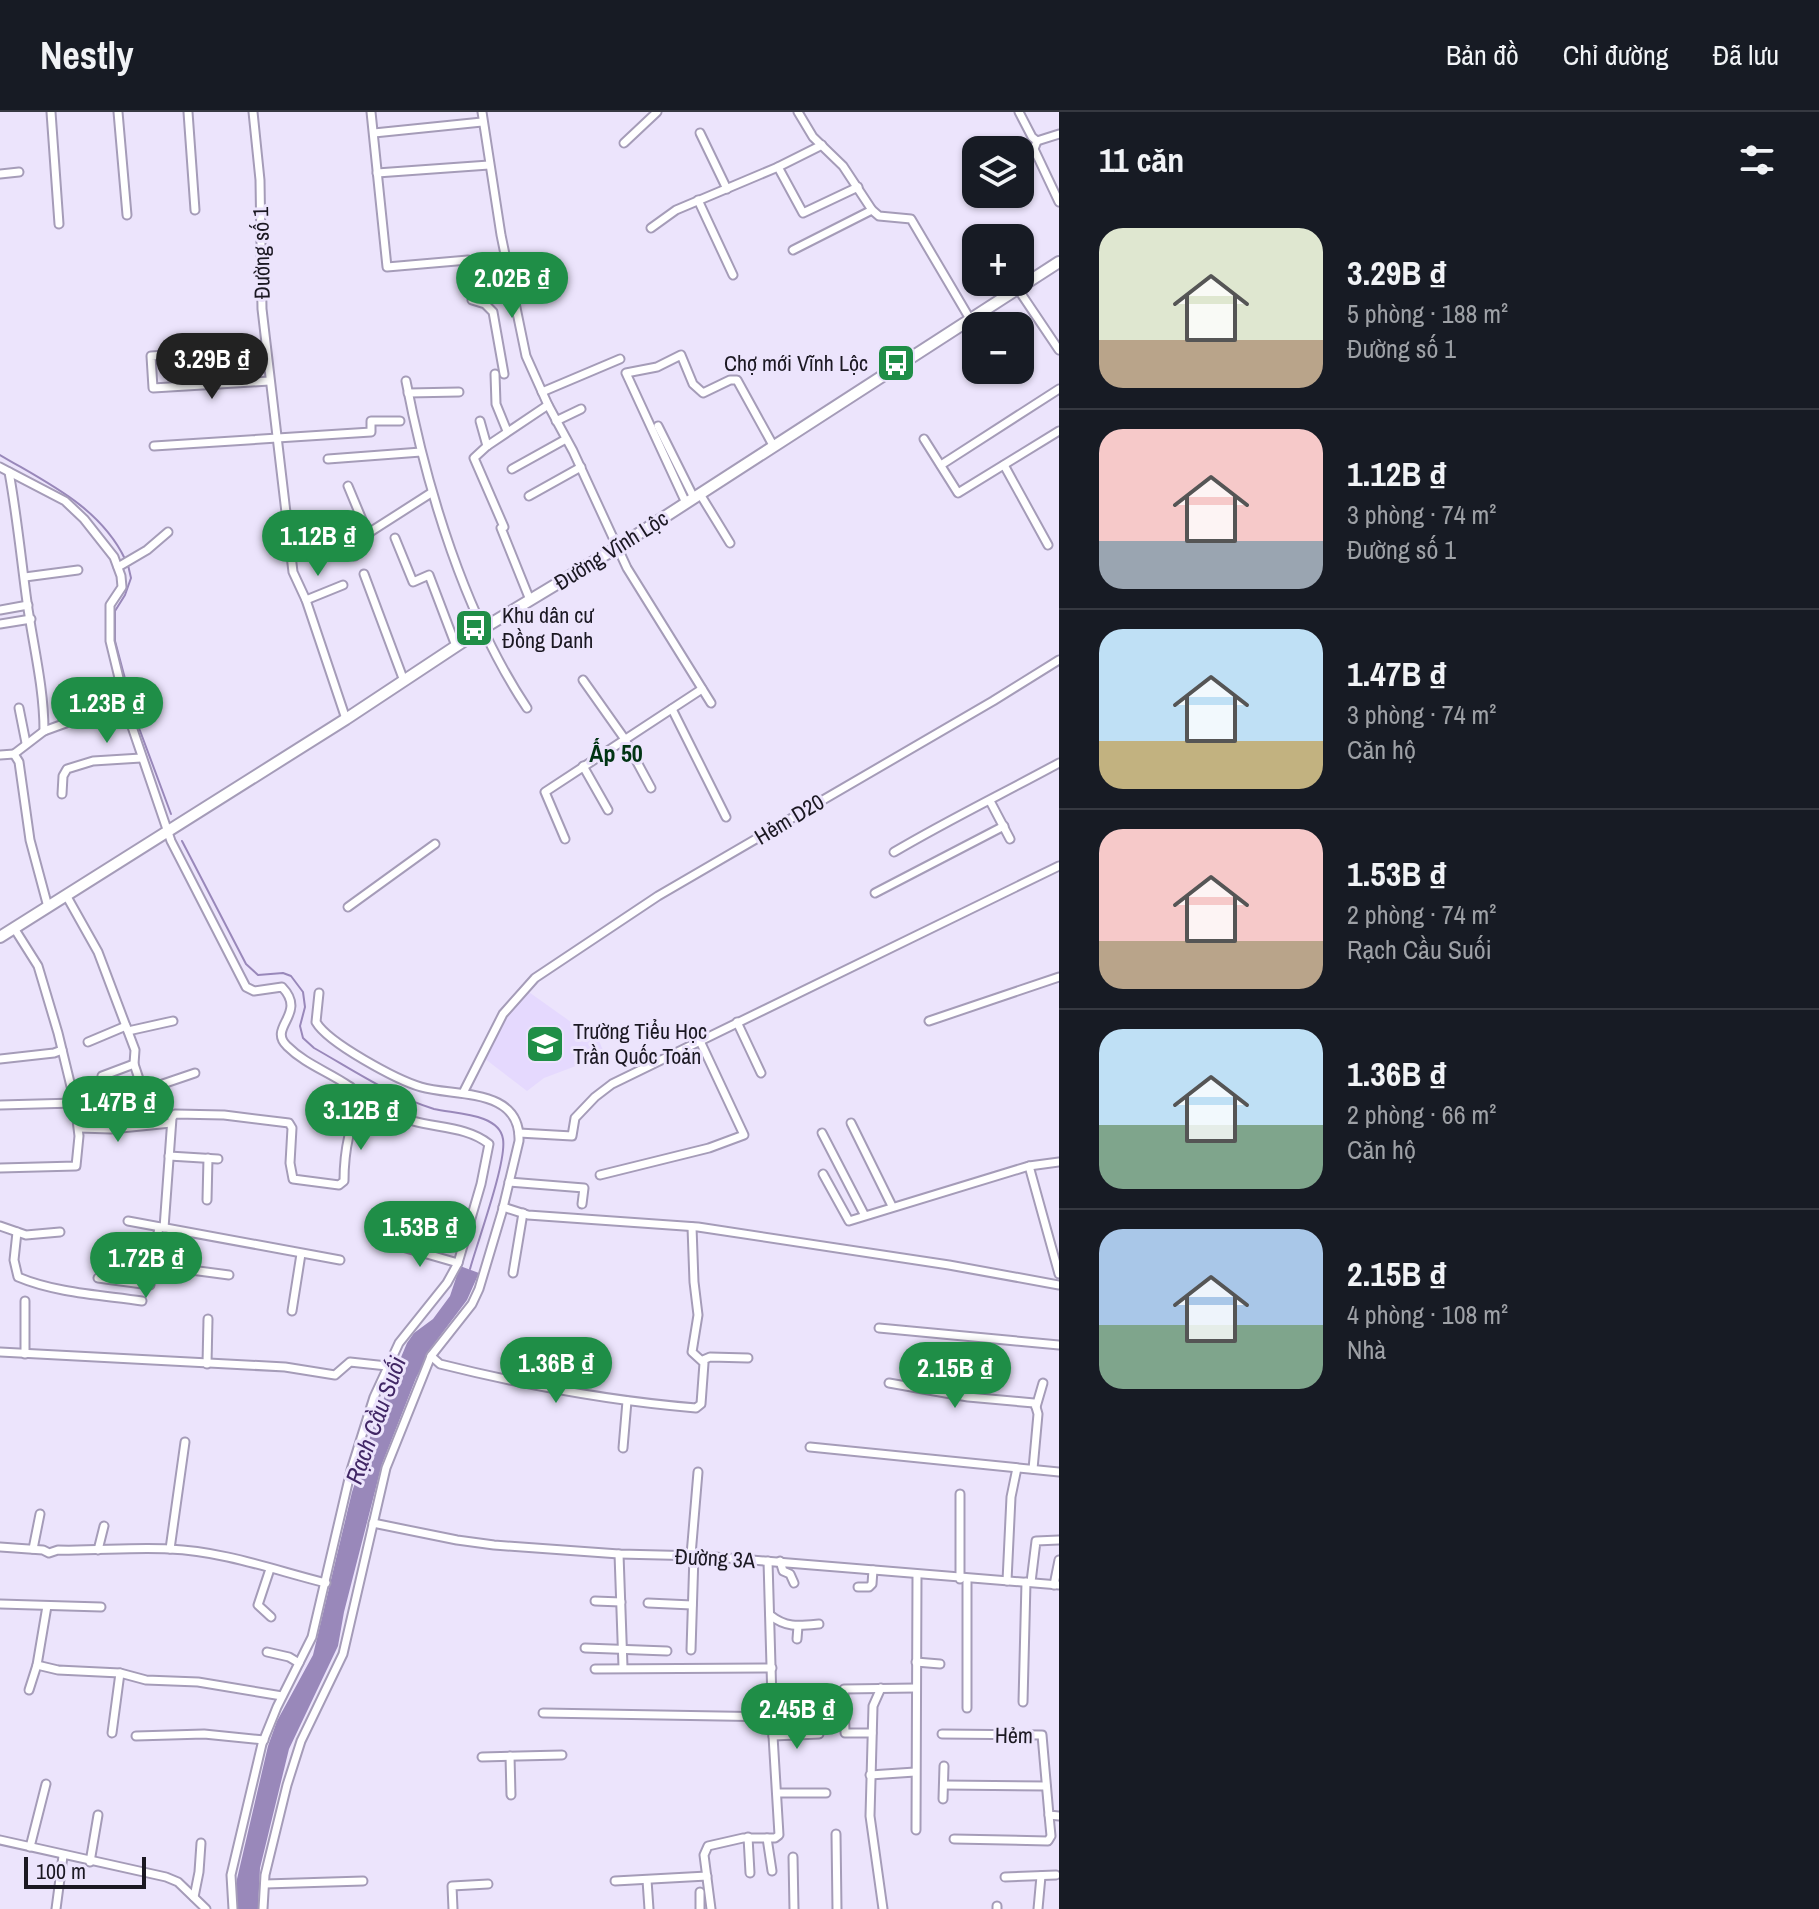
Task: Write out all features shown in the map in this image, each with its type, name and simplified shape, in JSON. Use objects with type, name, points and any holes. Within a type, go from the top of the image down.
[{"type":"main road","name":"Đường Vĩnh Lộc","points":[[1034,278],[1059,262]]},
{"type":"main road","name":"Đường Vĩnh Lộc","points":[[981,312],[1007,296]]},
{"type":"main road","name":"Đường Vĩnh Lộc","points":[[0,937],[346,719],[482,629],[618,547],[962,324]]},
{"type":"street","points":[[51,112],[59,224]]},
{"type":"street","points":[[118,112],[127,215]]},
{"type":"street","points":[[188,112],[195,210]]},
{"type":"street","name":"Đường số 1","points":[[253,112],[260,180],[262,309],[293,572],[306,600],[346,719]]},
{"type":"street","points":[[371,112],[387,267],[468,260]]},
{"type":"street","points":[[482,112],[489,165],[526,356],[627,568],[711,703]]},
{"type":"street","points":[[624,143],[657,112]]},
{"type":"street","points":[[798,112],[822,145],[843,166],[872,210],[879,216],[911,219],[966,312]]},
{"type":"street","points":[[1019,112],[1059,202]]},
{"type":"street","points":[[374,133],[482,122]]},
{"type":"street","points":[[700,133],[727,189]]},
{"type":"street","points":[[1036,145],[1059,134]]},
{"type":"street","points":[[651,228],[676,210],[822,145]]},
{"type":"street","points":[[377,173],[489,165]]},
{"type":"street","points":[[778,167],[803,213],[858,187]]},
{"type":"street","points":[[0,174],[19,172]]},
{"type":"street","points":[[698,200],[733,275]]},
{"type":"street","points":[[793,250],[872,210]]},
{"type":"street","points":[[1023,296],[1059,350]]},
{"type":"street","points":[[472,300],[485,304],[493,312],[500,374],[496,404],[507,431]]},
{"type":"street","points":[[180,354],[151,356],[153,388],[269,381]]},
{"type":"street","points":[[730,543],[693,498],[626,373],[657,367],[681,355],[693,384],[703,393],[730,380],[737,380],[774,447]]},
{"type":"street","points":[[542,392],[620,359]]},
{"type":"street","points":[[406,381],[431,493],[482,629],[511,685],[527,708]]},
{"type":"street","points":[[941,465],[1059,389]]},
{"type":"street","points":[[408,393],[459,392]]},
{"type":"street","points":[[530,600],[501,528],[504,527],[474,458],[507,431],[548,405]]},
{"type":"street","points":[[556,421],[581,409]]},
{"type":"street","points":[[154,446],[371,432],[371,421],[400,421]]},
{"type":"street","points":[[480,421],[487,446]]},
{"type":"street","points":[[658,426],[693,498]]},
{"type":"street","points":[[924,439],[958,493],[1059,431]]},
{"type":"street","points":[[512,469],[566,439]]},
{"type":"street","points":[[328,459],[421,452]]},
{"type":"street","points":[[1004,465],[1048,545]]},
{"type":"street","points":[[0,467],[65,501],[84,519],[120,565],[122,587],[110,605],[110,641],[141,758],[168,832],[246,987],[254,991],[282,987],[291,996],[289,1018],[281,1031],[285,1045],[363,1098],[412,1120],[449,1125],[482,1138],[489,1144],[458,1263],[447,1283],[399,1343],[374,1397],[351,1470],[312,1637],[264,1740],[233,1864],[233,1909]]},
{"type":"street","points":[[529,496],[581,467]]},
{"type":"street","points":[[9,472],[44,707],[44,731]]},
{"type":"street","points":[[348,486],[368,534]]},
{"type":"street","points":[[348,546],[431,493]]},
{"type":"street","points":[[0,494],[13,494]]},
{"type":"street","points":[[340,522],[355,556]]},
{"type":"street","points":[[120,565],[147,550],[168,532]]},
{"type":"street","points":[[395,538],[413,582],[429,575],[456,646]]},
{"type":"street","points":[[25,577],[78,570]]},
{"type":"street","points":[[364,574],[404,681]]},
{"type":"street","points":[[306,600],[343,585]]},
{"type":"street","points":[[0,610],[28,605]]},
{"type":"street","points":[[0,624],[31,619]]},
{"type":"street","name":"Hẻm D20","points":[[463,1093],[503,1014],[525,987],[561,960],[658,896],[1059,660]]},
{"type":"street","points":[[583,680],[624,738],[651,788]]},
{"type":"street","points":[[565,839],[545,792],[702,689]]},
{"type":"street","points":[[19,708],[26,743]]},
{"type":"street","points":[[672,709],[726,817]]},
{"type":"street","points":[[0,755],[14,754],[44,731],[66,723]]},
{"type":"street","points":[[14,754],[19,762],[30,840],[48,907]]},
{"type":"street","points":[[62,794],[63,776],[67,769],[76,765],[141,758]]},
{"type":"street","points":[[894,852],[939,824],[990,801],[1059,763]]},
{"type":"street","points":[[583,766],[608,810]]},
{"type":"street","points":[[990,801],[1010,839]]},
{"type":"street","points":[[875,893],[1004,826]]},
{"type":"street","points":[[348,907],[435,844]]},
{"type":"street","points":[[519,1133],[572,1136],[574,1119],[599,1093],[632,1073],[881,955],[1059,866]]},
{"type":"street","points":[[66,895],[98,952],[135,1050],[134,1064],[154,1124]]},
{"type":"street","points":[[0,1168],[76,1166],[79,1128],[62,1050],[38,966],[14,928]]},
{"type":"street","points":[[929,1021],[1059,977]]},
{"type":"street","points":[[263,1909],[265,1884],[293,1762],[343,1654],[386,1468],[431,1356],[472,1304],[487,1267],[519,1133],[502,1105],[463,1093],[451,1096],[396,1078],[328,1036],[316,1022],[319,993]]},
{"type":"street","points":[[88,1042],[127,1029],[173,1021]]},
{"type":"street","points":[[737,1022],[761,1073]]},
{"type":"street","points":[[600,1175],[709,1148],[744,1135],[700,1041]]},
{"type":"street","points":[[0,1059],[62,1050]]},
{"type":"street","points":[[102,1076],[134,1064]]},
{"type":"street","points":[[142,1091],[195,1073]]},
{"type":"street","points":[[98,1278],[150,1285],[161,1228],[173,1116],[179,1113],[289,1123],[292,1128],[290,1163],[293,1179],[339,1185],[344,1181],[344,1159],[353,1121],[363,1098]]},
{"type":"street","points":[[0,1105],[75,1103]]},
{"type":"street","points":[[105,1118],[147,1104]]},
{"type":"street","points":[[79,1128],[111,1129],[171,1123]]},
{"type":"street","points":[[851,1123],[892,1206]]},
{"type":"street","points":[[822,1133],[864,1214]]},
{"type":"street","points":[[169,1156],[218,1159]]},
{"type":"street","points":[[207,1200],[208,1158]]},
{"type":"street","points":[[823,1174],[849,1221],[1029,1166],[1059,1162]]},
{"type":"street","points":[[1029,1166],[1059,1274]]},
{"type":"street","points":[[509,1182],[584,1188],[582,1204]]},
{"type":"street","points":[[503,1207],[523,1213],[692,1227],[949,1265],[1059,1285]]},
{"type":"street","points":[[513,1273],[523,1213]]},
{"type":"street","points":[[128,1221],[340,1260]]},
{"type":"street","points":[[0,1226],[26,1235],[60,1232]]},
{"type":"street","points":[[692,1227],[698,1315],[692,1352],[703,1360]]},
{"type":"street","points":[[17,1232],[14,1260],[18,1277],[73,1291],[142,1301]]},
{"type":"street","points":[[392,1244],[458,1263]]},
{"type":"street","points":[[292,1311],[301,1254]]},
{"type":"street","points":[[109,1258],[229,1275]]},
{"type":"street","points":[[25,1301],[25,1354]]},
{"type":"street","points":[[207,1364],[208,1319]]},
{"type":"street","points":[[879,1328],[1059,1345]]},
{"type":"street","points":[[0,1352],[285,1367],[335,1375],[350,1362],[387,1366]]},
{"type":"street","points":[[431,1356],[440,1364],[550,1388],[627,1401],[696,1408],[701,1404],[703,1360]]},
{"type":"street","points":[[703,1360],[710,1357],[748,1358]]},
{"type":"street","points":[[889,1383],[968,1397],[1034,1403],[1038,1414],[1033,1469]]},
{"type":"street","points":[[1036,1407],[1043,1383]]},
{"type":"street","points":[[623,1448],[627,1401]]},
{"type":"street","points":[[170,1549],[185,1442]]},
{"type":"street","points":[[810,1447],[1059,1472]]},
{"type":"street","points":[[1007,1581],[1011,1497],[1017,1468]]},
{"type":"street","points":[[691,1650],[698,1472]]},
{"type":"street","points":[[960,1494],[967,1708]]},
{"type":"street","points":[[33,1549],[40,1514]]},
{"type":"street","name":"Đường 3A","points":[[373,1523],[457,1540],[619,1554],[780,1561],[1056,1585]]},
{"type":"street","points":[[98,1550],[104,1526]]},
{"type":"street","points":[[1023,1702],[1028,1582],[1036,1541],[1059,1540]]},
{"type":"street","points":[[0,1547],[49,1553],[58,1550],[170,1549],[255,1563],[326,1583]]},
{"type":"street","points":[[619,1554],[623,1667]]},
{"type":"street","points":[[1056,1585],[1059,1560]]},
{"type":"street","points":[[711,1909],[704,1855],[708,1846],[748,1837],[779,1835],[768,1561]]},
{"type":"street","points":[[780,1561],[783,1571],[790,1574],[794,1583]]},
{"type":"street","points":[[270,1569],[258,1605],[271,1617]]},
{"type":"street","points":[[858,1587],[872,1584],[873,1570]]},
{"type":"street","points":[[916,1830],[917,1575]]},
{"type":"street","points":[[595,1601],[621,1602]]},
{"type":"street","points":[[648,1603],[692,1605]]},
{"type":"street","points":[[0,1604],[101,1607]]},
{"type":"street","points":[[29,1690],[37,1665],[47,1606]]},
{"type":"street","points":[[770,1615],[781,1624],[819,1624]]},
{"type":"street","points":[[797,1639],[798,1626]]},
{"type":"street","points":[[585,1648],[667,1651]]},
{"type":"street","points":[[267,1652],[289,1657],[299,1663]]},
{"type":"street","points":[[916,1662],[940,1664]]},
{"type":"street","points":[[37,1665],[58,1670],[120,1673],[146,1680],[198,1682],[282,1696]]},
{"type":"street","points":[[595,1669],[772,1668]]},
{"type":"street","points":[[112,1733],[120,1673]]},
{"type":"street","points":[[881,1688],[873,1706],[870,1816],[883,1909]]},
{"type":"street","points":[[872,1733],[845,1733],[844,1689],[915,1688]]},
{"type":"street","points":[[543,1713],[773,1717]]},
{"type":"street","points":[[136,1736],[204,1734],[264,1740]]},
{"type":"street","points":[[773,1736],[819,1734]]},
{"type":"street","name":"Hẻm","points":[[942,1734],[1042,1735],[1049,1815]]},
{"type":"street","points":[[482,1757],[562,1755]]},
{"type":"street","points":[[510,1756],[511,1795]]},
{"type":"street","points":[[943,1799],[944,1766]]},
{"type":"street","points":[[870,1775],[915,1772]]},
{"type":"street","points":[[30,1847],[46,1784]]},
{"type":"street","points":[[944,1785],[1046,1786]]},
{"type":"street","points":[[777,1793],[826,1793]]},
{"type":"street","points":[[90,1862],[98,1815]]},
{"type":"street","points":[[954,1839],[1048,1841],[1051,1836],[1049,1815],[1059,1816]]},
{"type":"street","points":[[836,1834],[837,1909]]},
{"type":"street","points":[[748,1837],[750,1873]]},
{"type":"street","points":[[767,1838],[772,1871]]},
{"type":"street","points":[[0,1840],[166,1877],[178,1882],[206,1909]]},
{"type":"street","points":[[194,1897],[201,1843]]},
{"type":"street","points":[[56,1909],[63,1856]]},
{"type":"street","points":[[793,1857],[794,1909]]},
{"type":"street","points":[[1005,1877],[1056,1875]]},
{"type":"street","points":[[615,1881],[707,1876]]},
{"type":"street","points":[[1038,1909],[1041,1876]]},
{"type":"street","points":[[647,1880],[649,1909]]},
{"type":"street","points":[[265,1884],[363,1881]]},
{"type":"street","points":[[453,1909],[452,1886],[488,1884]]},
{"type":"street","points":[[700,1892],[700,1909]]},
{"type":"shaded area","name":"Trường Tiểu Học Trần Quốc Toản","points":[[526,990],[585,1032],[594,1029],[605,1055],[544,1078],[527,1091],[484,1058],[505,1016]]},
{"type":"shaded area","points":[[460,1266],[479,1273],[467,1300],[434,1344],[416,1378],[382,1464],[338,1646],[289,1749],[260,1868],[258,1909],[236,1909],[237,1879],[268,1746],[277,1721],[313,1655],[352,1492],[379,1410],[407,1343],[414,1333],[433,1319],[450,1296]]},
{"type":"waterway","name":"Rạch Cầu Suối","points":[[0,455],[54,486],[87,511],[102,525],[125,559]]},
{"type":"waterway","name":"Rạch Cầu Suối","points":[[128,565],[131,578],[115,611],[115,641],[136,720],[171,814]]},
{"type":"waterway","name":"Rạch Cầu Suối","points":[[182,841],[246,964],[258,975],[283,973],[291,976],[303,992],[305,1007],[300,1026],[303,1038],[314,1048],[403,1097],[434,1109],[485,1119],[500,1130],[503,1139],[501,1165],[470,1269]]},
{"type":"place","name":"Chợ mới Vĩnh Lộc","points":[[896,363]]},
{"type":"place","name":"Khu dân cư Đồng Danh","points":[[474,628]]},
{"type":"place","name":"Trường Tiểu Học Trần Quốc Toản","points":[[545,1044]]},
{"type":"district","name":"Ấp 50","points":[[616,753]]}]
